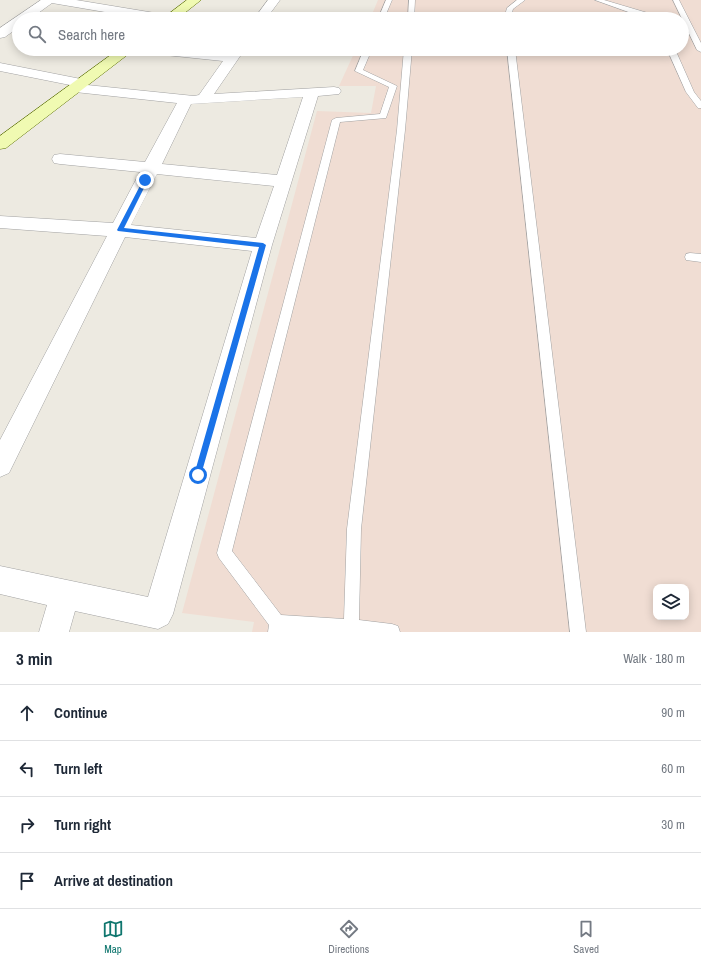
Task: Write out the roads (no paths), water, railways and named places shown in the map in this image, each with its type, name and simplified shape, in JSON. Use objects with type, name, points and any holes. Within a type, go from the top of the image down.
[{"type":"street","points":[[32,12],[49,0]]},
{"type":"street","points":[[54,0],[124,12]]},
{"type":"street","points":[[178,12],[195,0]]},
{"type":"street","points":[[265,12],[274,0]]},
{"type":"street","points":[[131,12],[140,4]]},
{"type":"street","points":[[0,34],[12,26]]},
{"type":"street","points":[[0,144],[118,56]]},
{"type":"street","points":[[0,465],[152,167],[194,100],[233,56]]},
{"type":"street","points":[[0,67],[78,85],[194,100],[334,91]]},
{"type":"street","points":[[0,580],[158,614],[263,245],[312,93]]},
{"type":"street","points":[[60,159],[283,181]]},
{"type":"street","points":[[0,222],[120,230],[263,245]]},
{"type":"street","points":[[54,632],[65,594]]},
{"type":"lane","points":[[384,12],[389,0]]},
{"type":"lane","points":[[411,12],[412,0]]},
{"type":"lane","points":[[508,12],[509,8],[522,0]]},
{"type":"lane","points":[[598,0],[633,12]]},
{"type":"lane","points":[[676,0],[681,12]]},
{"type":"lane","points":[[689,29],[701,50]]},
{"type":"lane","points":[[365,56],[359,71],[393,86],[383,116],[336,120],[224,553],[277,628],[392,632]]},
{"type":"lane","points":[[351,630],[354,529],[401,130],[407,56]]},
{"type":"lane","points":[[512,56],[578,632]]},
{"type":"lane","points":[[674,56],[690,92],[701,106]]},
{"type":"lane","points":[[690,257],[701,258]]}]
